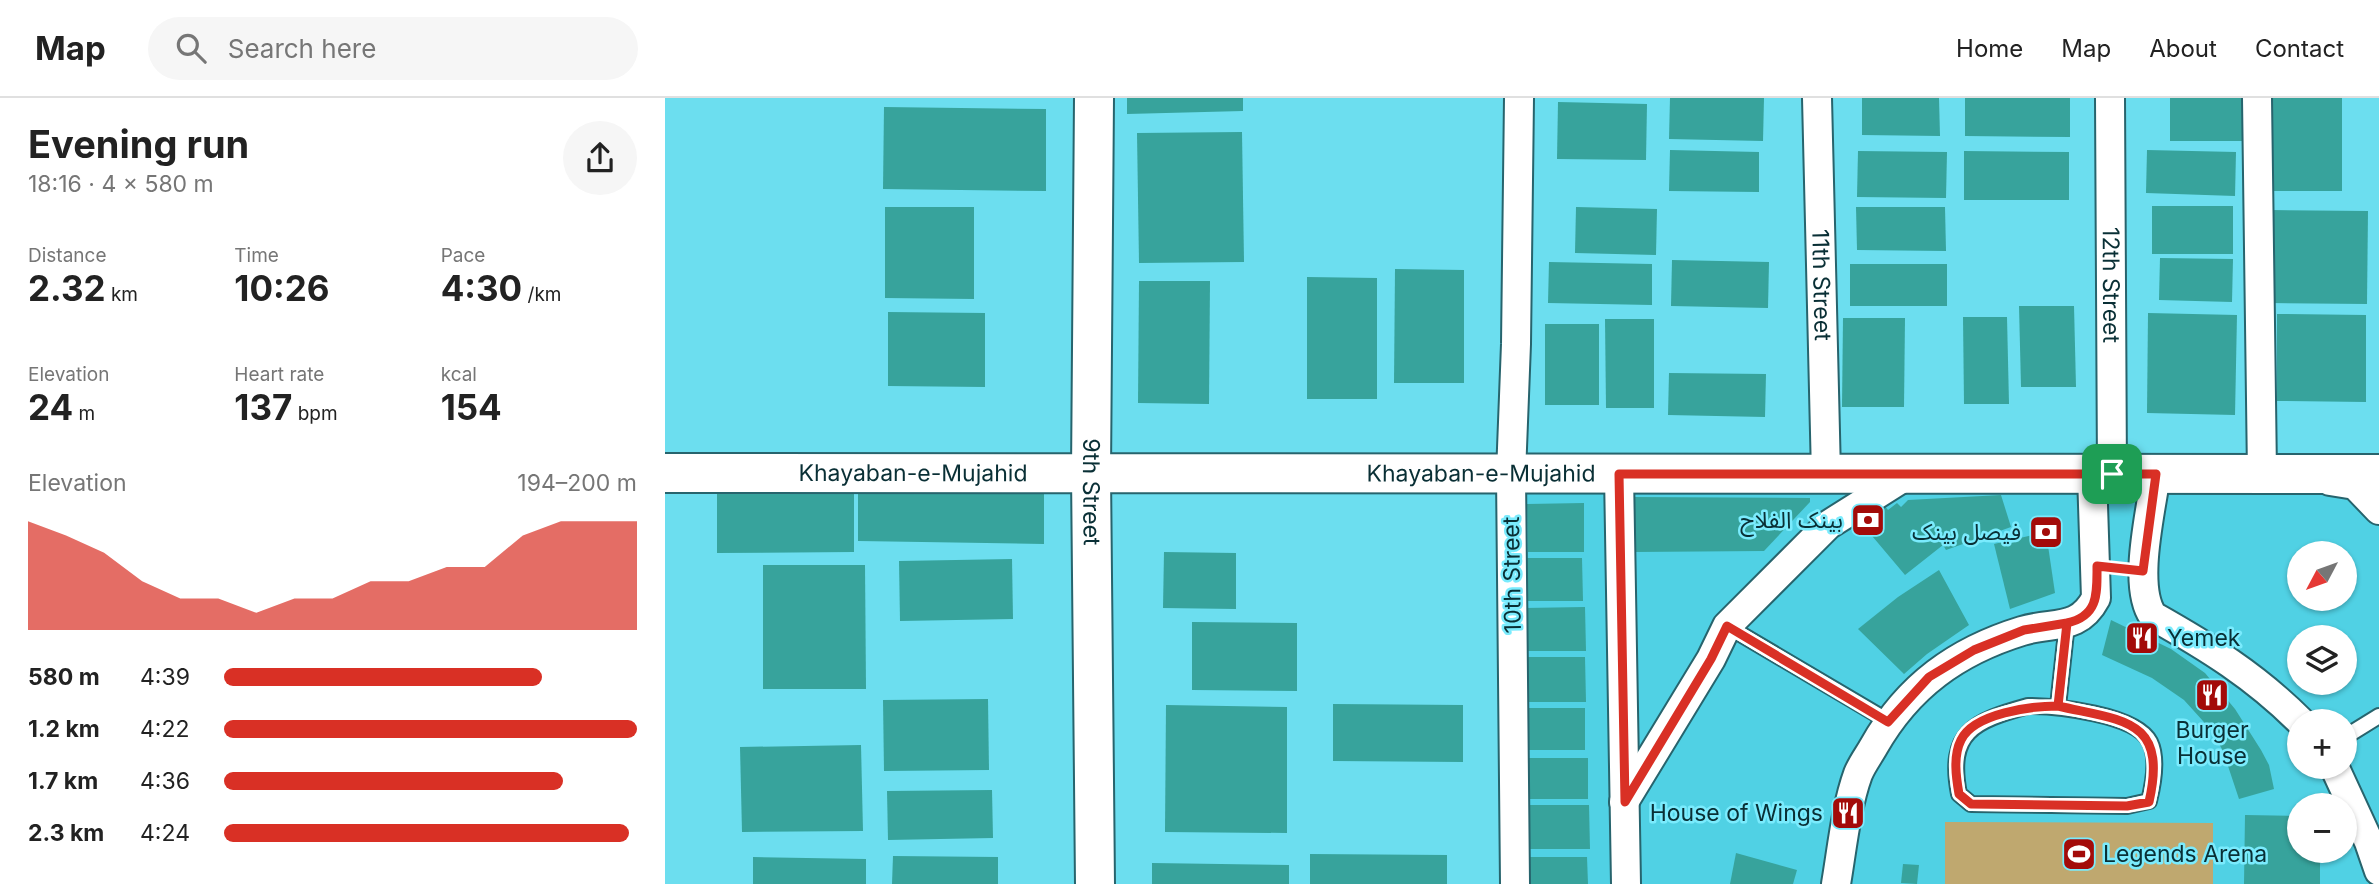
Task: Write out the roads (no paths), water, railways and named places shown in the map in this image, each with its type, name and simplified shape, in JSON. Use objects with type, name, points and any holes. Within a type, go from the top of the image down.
[{"type":"main road","name":"9th Street","points":[[1094,98],[1091,473],[1095,884]]},
{"type":"main road","name":"Khayaban-e-Mujahid","points":[[665,472],[2379,474]]},
{"type":"street","name":"10th Street","points":[[1515,884],[1511,474],[1516,344],[1519,98]]},
{"type":"street","name":"11th Street","points":[[1817,98],[1826,474]]},
{"type":"street","name":"12th Street","points":[[2067,623],[2076,621],[2089,612],[2097,598],[2110,98]]},
{"type":"street","points":[[2257,98],[2271,474],[2355,485],[2379,510]]},
{"type":"street","points":[[1619,474],[1626,884]]},
{"type":"street","points":[[1625,802],[1711,659],[1727,626],[1828,524],[1909,474]]},
{"type":"street","points":[[2156,474],[2143,571],[2145,606],[2153,616],[2221,655],[2289,709]]},
{"type":"street","points":[[2097,566],[2143,571]]},
{"type":"street","points":[[1836,884],[1859,773],[1888,722],[1929,677],[1974,650],[2024,630],[2067,623]]},
{"type":"street","points":[[2340,779],[2369,842],[2379,871]]},
{"type":"lane","points":[[2058,706],[2067,623]]},
{"type":"lane","points":[[1727,626],[1888,722]]},
{"type":"lane","points":[[2028,706],[2058,706],[2132,725],[2150,742],[2155,775],[2149,802],[2127,806],[1971,804],[1959,794],[1955,772],[1961,739],[1976,725],[2028,706]]},
{"type":"lane","points":[[2357,730],[2379,716]]},
{"type":"place","name":"بینک الفلاح","points":[[1868,520]]},
{"type":"place","name":"فیصل بینک","points":[[2046,532]]},
{"type":"place","name":"Yemek","points":[[2142,638]]},
{"type":"place","name":"Burger House","points":[[2212,695]]},
{"type":"place","name":"House of Wings","points":[[1848,813]]},
{"type":"place","name":"Legends Arena","points":[[2079,854]]}]
